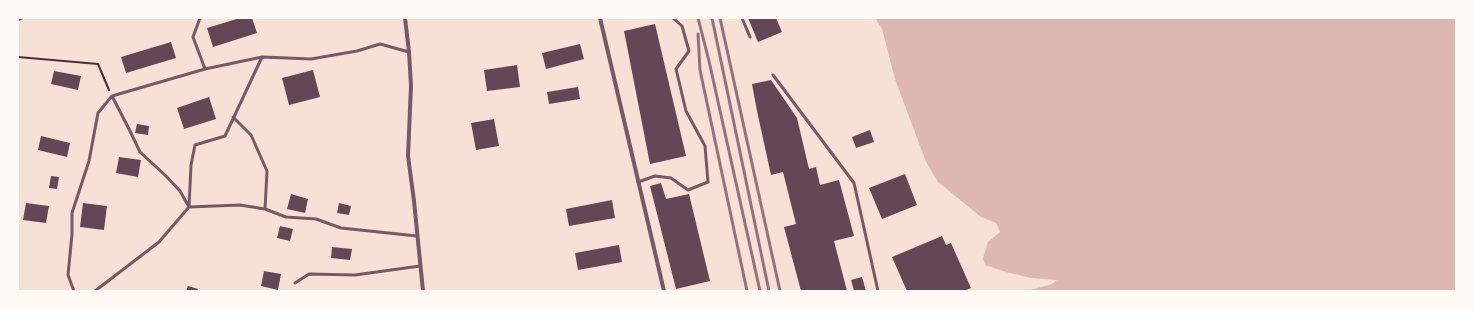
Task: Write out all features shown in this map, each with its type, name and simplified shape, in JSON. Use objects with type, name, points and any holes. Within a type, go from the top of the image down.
[{"type":"street","points":[[405,18],[411,86],[408,156],[423,291]]},
{"type":"street","points":[[600,18],[664,291]]},
{"type":"lane","points":[[18,20],[22,18]]},
{"type":"lane","points":[[200,18],[193,37],[205,69]]},
{"type":"lane","points":[[638,182],[655,176],[671,178],[688,190],[708,182],[705,146],[686,111],[676,69],[689,52],[682,26],[673,18]]},
{"type":"lane","points":[[742,18],[750,37]]},
{"type":"lane","points":[[74,291],[68,275],[72,234],[72,213],[89,161],[98,113],[112,96],[205,69],[262,57],[311,59],[357,51],[380,44],[409,52]]},
{"type":"lane","points":[[96,291],[159,242],[189,207],[191,165],[195,145],[225,136],[262,57]]},
{"type":"lane","points":[[773,75],[854,183],[878,291]]},
{"type":"lane","points":[[112,96],[140,152],[180,191],[189,207]]},
{"type":"lane","points":[[233,117],[251,135],[267,171],[265,209]]},
{"type":"lane","points":[[189,207],[240,205],[265,209],[286,217],[316,219],[341,228],[417,236]]},
{"type":"lane","points":[[294,283],[309,274],[355,274],[420,266]]},
{"type":"path","points":[[18,56],[98,64],[112,96]]},
{"type":"shaded area","points":[[875,18],[1456,18],[1456,291],[1027,291],[1052,284],[1057,280],[1031,278],[985,265],[983,258],[988,242],[1000,232],[996,223],[981,217],[938,182],[926,162],[895,79],[882,29]]},
{"type":"building","points":[[240,18],[252,18],[257,33],[213,47],[207,28]]},
{"type":"building","points":[[748,18],[776,18],[782,32],[758,42]]},
{"type":"building","points":[[655,24],[686,156],[650,164],[624,31]]},
{"type":"building","points":[[171,42],[176,58],[126,73],[121,57]]},
{"type":"building","points":[[580,44],[584,59],[546,69],[542,53]]},
{"type":"building","points":[[517,65],[520,87],[487,91],[484,70]]},
{"type":"building","points":[[313,70],[320,97],[289,105],[282,78]]},
{"type":"building","points":[[54,71],[81,76],[78,90],[51,84]]},
{"type":"building","points":[[771,80],[797,118],[809,169],[816,167],[820,185],[839,180],[854,236],[834,241],[847,291],[801,291],[784,227],[796,224],[783,172],[771,175],[752,84]]},
{"type":"building","points":[[578,87],[580,99],[549,104],[547,92]]},
{"type":"building","points":[[209,97],[216,119],[184,129],[177,108]]},
{"type":"building","points":[[494,119],[499,146],[476,150],[471,123]]},
{"type":"building","points":[[137,124],[149,126],[148,135],[135,133]]},
{"type":"building","points":[[870,130],[874,142],[856,148],[852,137]]},
{"type":"building","points":[[41,136],[70,143],[67,157],[38,150]]},
{"type":"building","points":[[119,157],[141,160],[138,177],[116,173]]},
{"type":"building","points":[[905,174],[917,205],[882,219],[869,188]]},
{"type":"building","points":[[51,176],[59,177],[57,189],[49,188]]},
{"type":"building","points":[[661,183],[666,199],[689,194],[710,281],[676,289],[650,186]]},
{"type":"building","points":[[291,194],[308,199],[305,213],[287,209]]},
{"type":"building","points":[[612,200],[615,218],[569,226],[566,209]]},
{"type":"building","points":[[26,203],[49,206],[46,223],[23,220]]},
{"type":"building","points":[[83,203],[107,206],[104,230],[80,227]]},
{"type":"building","points":[[339,203],[351,206],[349,215],[337,213]]},
{"type":"building","points":[[280,226],[293,229],[290,241],[277,238]]},
{"type":"building","points":[[942,236],[946,245],[951,243],[971,288],[964,291],[907,291],[892,257]]},
{"type":"building","points":[[619,245],[622,262],[578,270],[575,253]]},
{"type":"building","points":[[332,247],[352,249],[350,260],[331,258]]},
{"type":"building","points":[[264,271],[281,274],[278,290],[261,286]]},
{"type":"building","points":[[862,277],[866,291],[854,291],[851,280]]},
{"type":"building","points":[[188,286],[198,289],[197,291],[186,291]]},
{"type":"railway","points":[[698,18],[709,61],[760,291]]},
{"type":"railway","points":[[712,18],[769,291]]},
{"type":"railway","points":[[720,18],[780,291]]},
{"type":"railway","points":[[698,34],[700,70],[747,291]]}]
